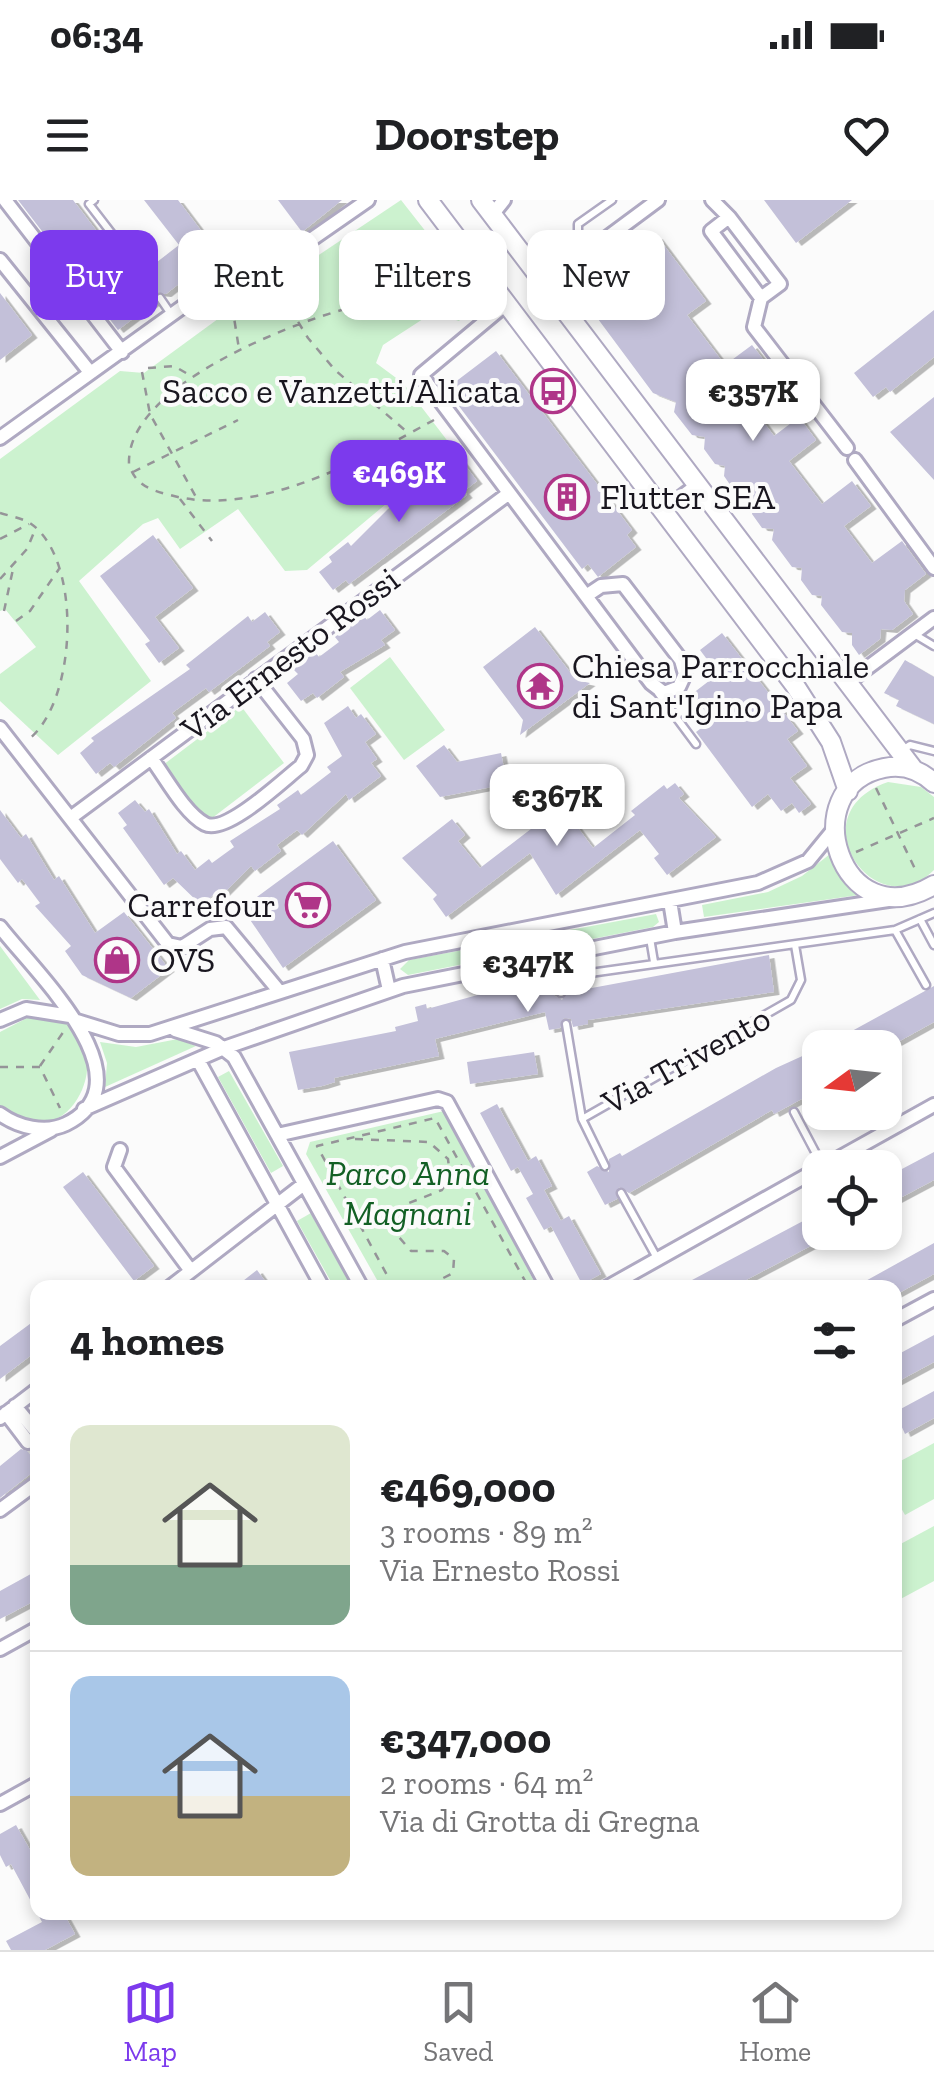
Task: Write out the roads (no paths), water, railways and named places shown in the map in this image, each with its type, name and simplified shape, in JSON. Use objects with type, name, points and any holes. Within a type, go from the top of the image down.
[{"type":"street","points":[[5,200],[122,352]]},
{"type":"street","points":[[0,438],[88,370],[122,352],[231,272],[276,264],[368,200]]},
{"type":"street","points":[[428,200],[451,230]]},
{"type":"street","points":[[617,230],[658,200]]},
{"type":"street","points":[[712,200],[780,284],[761,298],[754,327],[934,568]]},
{"type":"street","points":[[492,205],[527,262]]},
{"type":"street","points":[[729,217],[711,231],[761,298]]},
{"type":"street","points":[[0,260],[88,370]]},
{"type":"street","points":[[507,305],[821,724],[848,791]]},
{"type":"street","points":[[479,320],[421,375],[508,494],[651,683],[664,693],[682,684],[684,668],[630,590],[616,583],[586,596]]},
{"type":"street","points":[[568,320],[914,770],[934,783]]},
{"type":"street","points":[[664,510],[696,486]]},
{"type":"street","name":"Via Ernesto Rossi","points":[[73,816],[508,494]]},
{"type":"street","points":[[847,683],[934,618]]},
{"type":"street","points":[[151,758],[200,822],[213,827],[228,823],[301,766],[307,755],[303,739],[256,679]]},
{"type":"street","points":[[0,728],[73,816],[168,944],[182,948],[210,929],[226,927],[279,991]]},
{"type":"street","points":[[0,1020],[26,1009],[126,1036],[173,1029],[279,991],[425,947],[743,886],[808,862],[835,828],[848,791],[868,774],[892,767],[914,770]]},
{"type":"street","points":[[835,828],[837,852],[856,882],[876,894],[924,890]]},
{"type":"street","points":[[0,1157],[84,1109],[224,1048],[389,990],[650,936],[924,890]]},
{"type":"street","points":[[670,901],[675,932]]},
{"type":"street","points":[[0,927],[92,1048],[97,1069],[84,1109]]},
{"type":"street","points":[[382,959],[389,990]]},
{"type":"street","points":[[173,1029],[224,1048],[236,1060],[358,1280]]},
{"type":"street","points":[[198,1060],[319,1280]]},
{"type":"street","points":[[277,1135],[438,1099],[447,1102],[544,1280]]},
{"type":"street","points":[[852,1150],[934,1105]]},
{"type":"street","points":[[0,1114],[18,1125],[56,1128]]},
{"type":"street","points":[[120,1150],[114,1167],[190,1270]]},
{"type":"street","points":[[628,1280],[657,1258],[802,1178]]},
{"type":"street","points":[[178,1280],[304,1184]]},
{"type":"street","points":[[902,1316],[934,1299]]},
{"type":"street","points":[[30,1395],[7,1412],[30,1435]]},
{"type":"street","points":[[0,1510],[30,1488]]},
{"type":"street","points":[[0,1649],[30,1632]]},
{"type":"street","points":[[0,1804],[30,1787]]},
{"type":"lane","points":[[94,200],[89,204],[109,230]]},
{"type":"lane","points":[[578,230],[578,224],[612,200]]},
{"type":"lane","points":[[160,298],[172,315]]},
{"type":"lane","points":[[913,634],[934,646]]},
{"type":"lane","points":[[651,683],[696,744]]},
{"type":"lane","points":[[900,752],[910,744],[934,751]]},
{"type":"lane","points":[[561,993],[564,978],[895,930],[934,913]]},
{"type":"lane","points":[[920,919],[934,945]]},
{"type":"lane","points":[[895,930],[926,985]]},
{"type":"lane","points":[[650,936],[654,962]]},
{"type":"lane","name":"Via Trivento","points":[[582,1119],[791,1000],[801,980],[796,944]]},
{"type":"lane","name":"Via Trivento","points":[[566,1024],[582,1119],[605,1166]]},
{"type":"lane","points":[[794,1112],[813,1150]]},
{"type":"lane","points":[[621,1193],[657,1258]]},
{"type":"place","name":"Sacco e Vanzetti/Alicata","points":[[553,391]]},
{"type":"place","name":"Flutter SEA","points":[[567,497]]},
{"type":"place","name":"Chiesa Parrocchiale di Sant'Igino Papa","points":[[540,686]]},
{"type":"place","name":"Carrefour","points":[[308,905]]},
{"type":"place","name":"OVS","points":[[117,960]]},
{"type":"park label","name":"Parco Anna Magnani","points":[[408,1193]]}]
